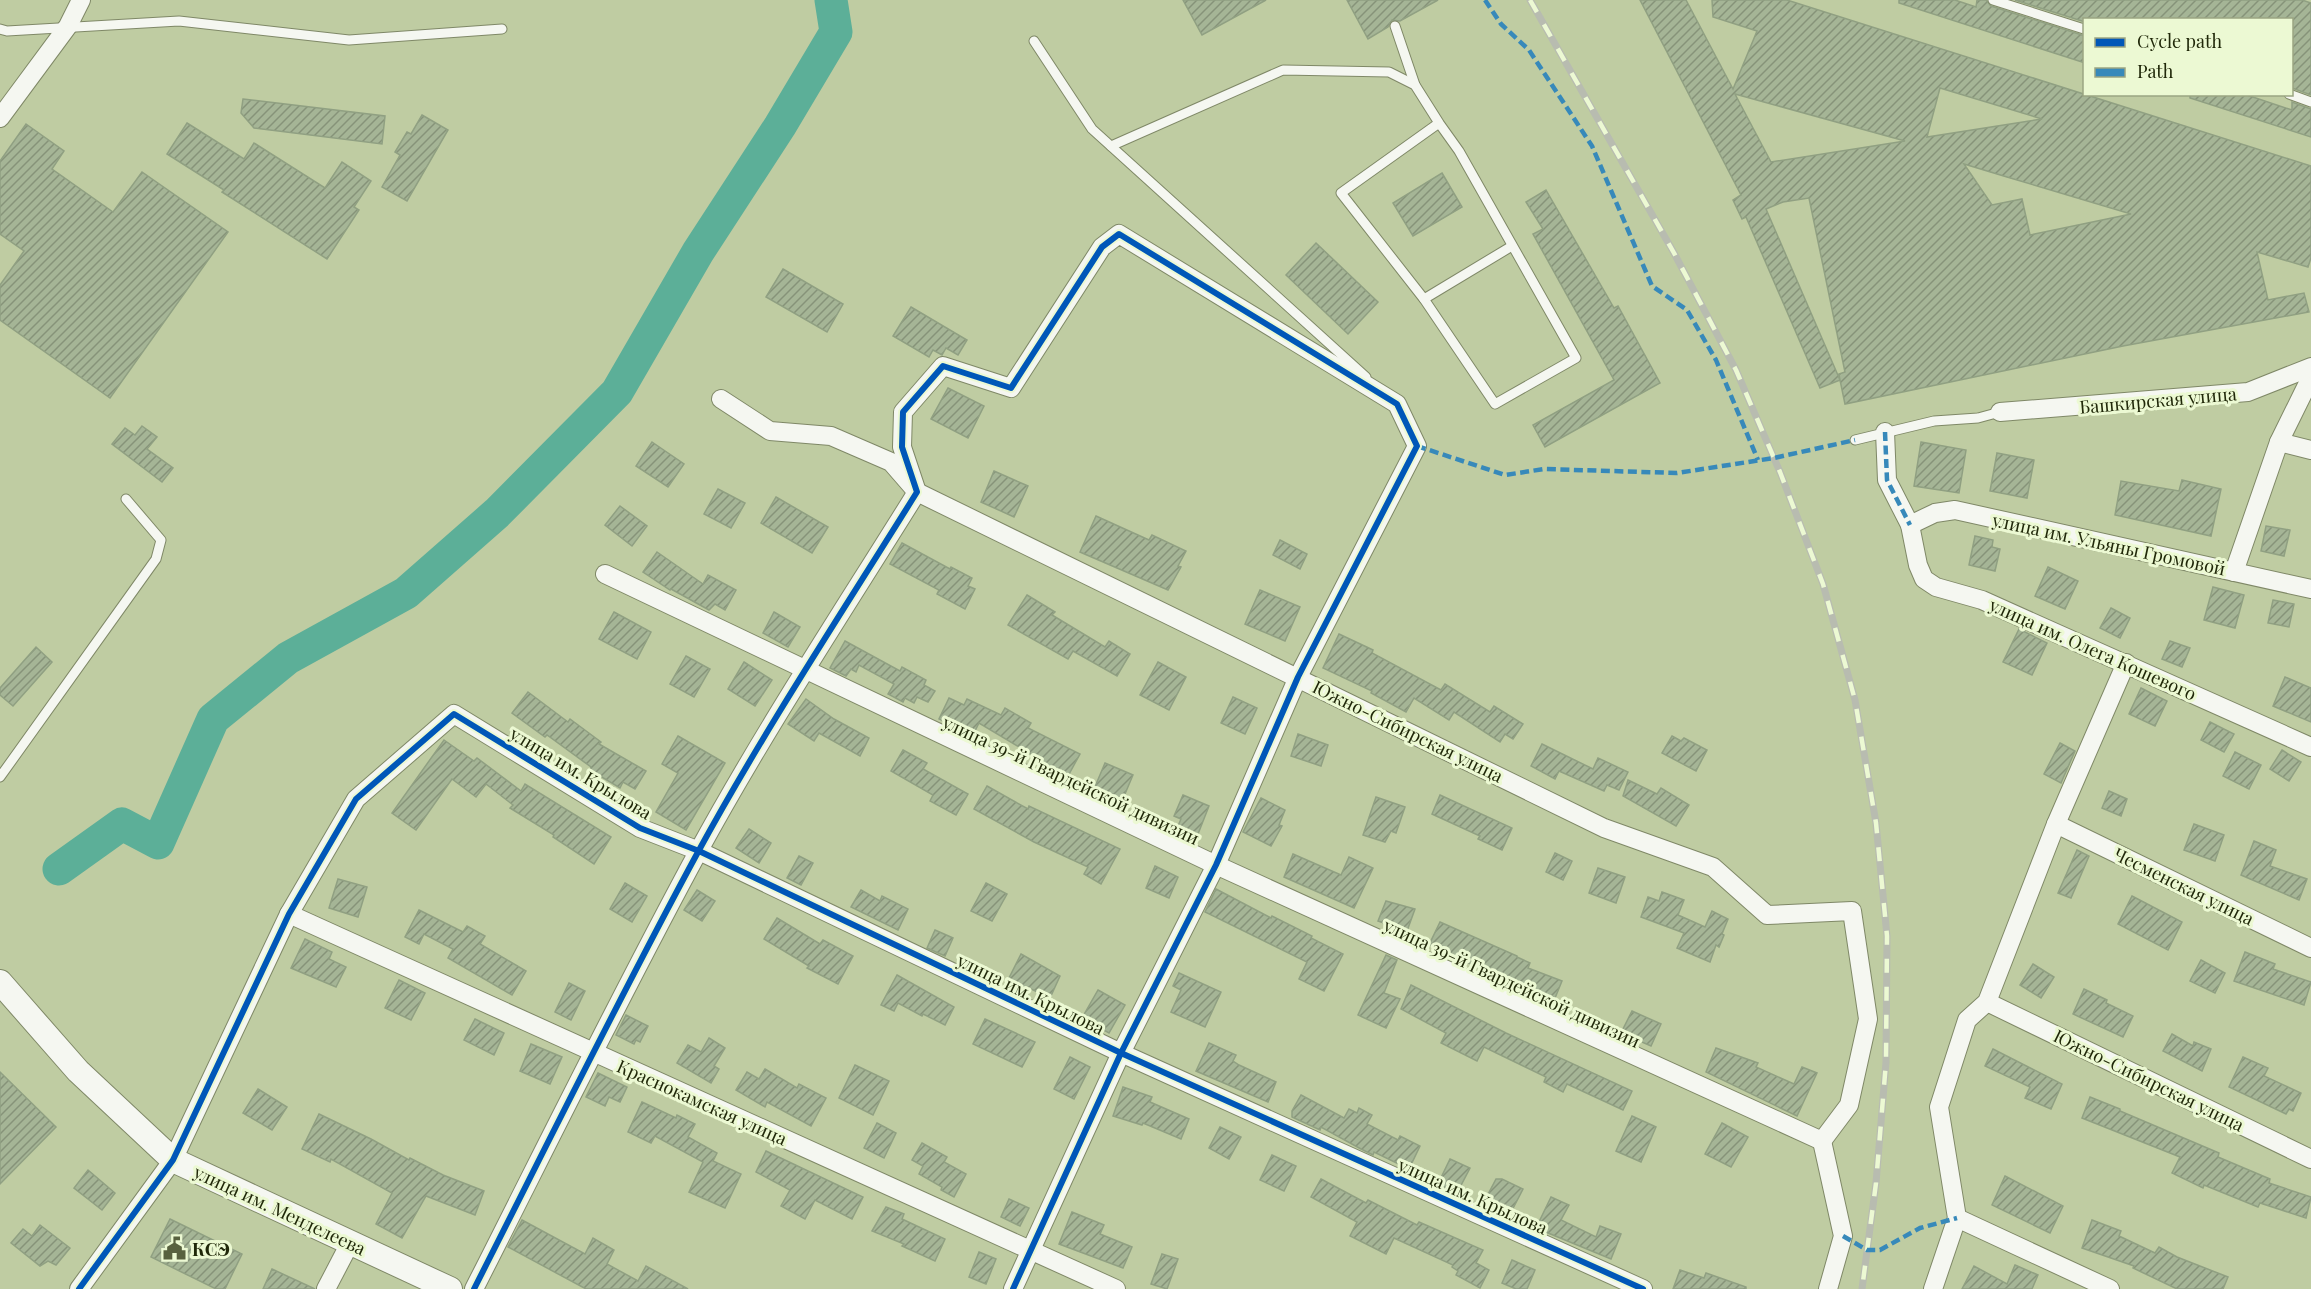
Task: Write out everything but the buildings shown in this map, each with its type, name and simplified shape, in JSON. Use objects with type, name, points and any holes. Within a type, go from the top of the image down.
[{"type":"main road","name":"улица им. Менделеева","points":[[0,982],[78,1071],[173,1160],[450,1289]]},
{"type":"street","points":[[0,118],[68,26],[81,0]]},
{"type":"street","points":[[474,1289],[593,1052],[699,851],[805,671],[917,492],[902,447],[903,412],[943,366],[1011,388],[1102,247],[1119,234],[1397,404],[1417,446],[1298,677],[1216,865],[1121,1053],[1013,1289]]},
{"type":"street","name":"Башкирская улица","points":[[2000,412],[2248,392],[2311,367]]},
{"type":"street","points":[[2234,572],[2279,442],[2311,377]]},
{"type":"street","name":"Южно-Сибирская улица","points":[[721,399],[770,431],[831,436],[891,462],[917,492],[1604,828],[1713,867],[1767,915],[1852,911],[1868,1019],[1849,1105],[1822,1141]]},
{"type":"street","name":"улица им. Олега Кошевого","points":[[1885,432],[1887,480],[1910,525],[1918,565],[1924,579],[1936,587],[1982,600],[2311,747]]},
{"type":"street","points":[[2279,442],[2311,450]]},
{"type":"street","name":"улица им. Ульяны Громовой","points":[[1910,525],[1935,513],[1955,510],[2311,589]]},
{"type":"street","name":"улица 39-й Гвардейской дивизии","points":[[605,574],[1216,865],[1822,1141]]},
{"type":"street","points":[[1933,1289],[1957,1218],[1939,1107],[1967,1020],[1987,1002],[2056,824],[2126,663]]},
{"type":"street","name":"улица им. Крылова","points":[[289,914],[356,799],[454,714],[640,828],[699,851],[1121,1053],[1643,1289]]},
{"type":"street","name":"Чесменская улица","points":[[2056,824],[2311,948]]},
{"type":"street","points":[[79,1289],[173,1160],[289,914]]},
{"type":"street","name":"Краснокамская улица","points":[[289,914],[1116,1289]]},
{"type":"street","name":"Южно-Сибирская улица","points":[[1987,1002],[2311,1159]]},
{"type":"street","points":[[1822,1141],[1843,1236],[1828,1289]]},
{"type":"street","points":[[1957,1218],[2110,1289]]},
{"type":"street","points":[[326,1289],[350,1243]]},
{"type":"lane","points":[[1993,0],[2083,28]]},
{"type":"lane","points":[[0,29],[7,31],[179,21],[349,40],[502,29]]},
{"type":"lane","points":[[1395,26],[1415,85],[1438,123],[1459,151],[1576,358],[1495,404],[1424,299],[1341,193],[1438,123]]},
{"type":"lane","points":[[1034,41],[1092,129],[1397,404]]},
{"type":"lane","points":[[1111,146],[1283,70],[1389,72],[1415,85]]},
{"type":"lane","points":[[2293,95],[2311,102]]},
{"type":"lane","points":[[1424,299],[1512,246]]},
{"type":"lane","points":[[1855,440],[1934,421],[1978,418],[2000,412]]},
{"type":"lane","points":[[0,777],[156,559],[161,540],[126,499]]},
{"type":"waterway","points":[[59,869],[122,824],[158,843],[213,719],[288,658],[406,593],[497,513],[617,392],[698,252],[780,126],[836,32],[831,0]]},
{"type":"railway","points":[[1530,0],[1674,253],[1736,370],[1780,472],[1823,584],[1855,700],[1876,823],[1887,936],[1886,1062],[1876,1183],[1862,1289]]},
{"type":"marked path","points":[[1485,0],[1501,24],[1529,50],[1592,146],[1652,286],[1687,310],[1716,360],[1758,460]]},
{"type":"marked path","points":[[1885,432],[1887,480],[1910,525]]},
{"type":"marked path","points":[[1417,446],[1505,475],[1544,469],[1677,473],[1774,458],[1855,440]]},
{"type":"marked path","points":[[1843,1236],[1867,1250],[1880,1250],[1920,1228],[1957,1218]]},
{"type":"cycle path","points":[[474,1289],[612,1015],[698,852],[777,715],[917,492],[902,447],[903,412],[943,366],[1011,388],[1102,247],[1119,234],[1397,404],[1417,446],[1298,677],[1216,865],[1121,1053],[1013,1289]]},
{"type":"cycle path","points":[[79,1289],[173,1160],[289,914],[356,799],[454,714],[640,828],[699,851],[1121,1053],[1643,1289]]},
{"type":"place","name":"КСЭ","points":[[174,1249]]}]
